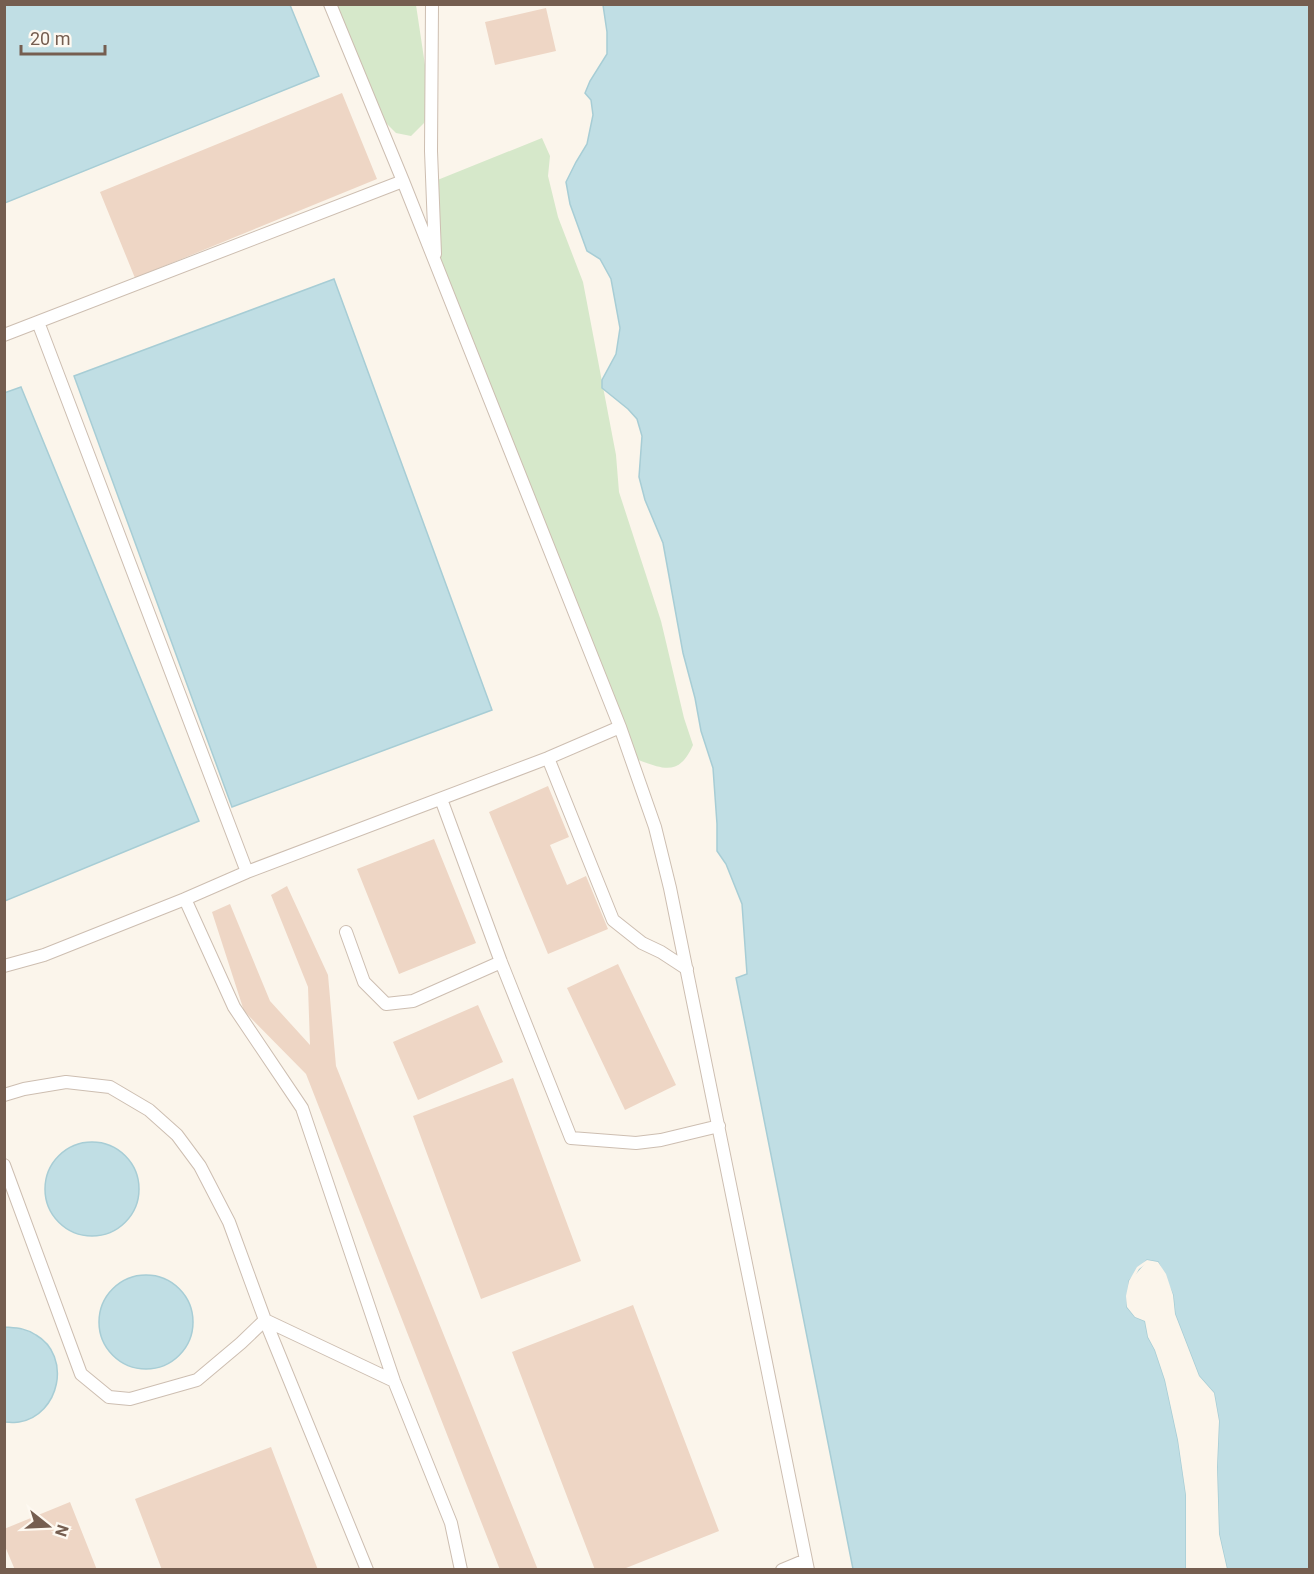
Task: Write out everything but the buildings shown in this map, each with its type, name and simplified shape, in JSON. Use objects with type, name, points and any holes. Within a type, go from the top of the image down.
[{"type":"lane","points":[[330,4],[403,181],[620,727],[655,827],[687,969],[807,1565],[782,1569]]},
{"type":"lane","points":[[432,4],[430,151],[436,264]]},
{"type":"lane","points":[[4,335],[403,181]]},
{"type":"lane","points":[[38,322],[247,872]]},
{"type":"lane","points":[[4,966],[44,955],[247,872],[548,758],[620,727]]},
{"type":"lane","points":[[548,758],[613,920],[642,943],[687,969]]},
{"type":"lane","points":[[441,799],[501,962],[572,1138],[636,1143],[661,1140],[719,1126]]},
{"type":"lane","points":[[185,899],[234,1007],[302,1108],[394,1381],[451,1523],[461,1569]]},
{"type":"lane","points":[[346,932],[364,982],[386,1004],[413,1001],[501,962]]},
{"type":"lane","points":[[4,1095],[66,1082],[110,1087],[149,1110],[177,1135],[200,1166],[229,1222],[265,1320],[367,1569]]},
{"type":"lane","points":[[4,1165],[81,1374],[109,1397],[130,1400],[197,1380],[265,1320]]},
{"type":"lane","points":[[265,1320],[394,1381]]},
{"type":"green space","points":[[330,5],[416,5],[431,105],[424,123],[411,136],[396,133],[374,111]]},
{"type":"green space","points":[[542,138],[550,156],[548,176],[558,217],[583,282],[616,455],[619,492],[661,621],[684,718],[693,745],[682,762],[669,768],[654,766],[636,759],[436,264],[435,181]]},
{"type":"water","points":[[5,4],[290,5],[319,76],[5,203]]},
{"type":"water","points":[[603,5],[1309,5],[1309,1569],[1227,1569],[1219,1534],[1217,1467],[1219,1421],[1214,1393],[1199,1376],[1175,1314],[1173,1295],[1158,1262],[1147,1260],[1129,1281],[1127,1307],[1135,1317],[1145,1321],[1148,1337],[1165,1380],[1178,1440],[1186,1495],[1186,1569],[853,1569],[736,978],[747,974],[742,904],[726,864],[717,851],[713,768],[701,731],[683,653],[663,543],[645,500],[639,477],[642,436],[637,419],[602,388],[602,380],[616,354],[620,328],[611,279],[600,259],[587,251],[570,204],[566,182],[587,144],[593,115],[591,100],[585,93],[607,54]]},
{"type":"water","points":[[334,279],[492,710],[232,807],[74,376]]},
{"type":"water","points":[[21,387],[199,821],[5,901],[4,393]]},
{"type":"water","points":[[92,1142],[110,1145],[125,1156],[136,1171],[139,1189],[136,1207],[125,1222],[110,1233],[92,1236],[74,1233],[59,1222],[48,1207],[45,1189],[48,1171],[59,1156],[74,1145]]},
{"type":"water","points":[[137,1275],[155,1275],[180,1288],[190,1304],[193,1322],[190,1340],[180,1356],[155,1369],[137,1369],[112,1356],[99,1331],[99,1313],[112,1288]]},
{"type":"water","points":[[5,1327],[25,1330],[47,1344],[54,1356],[57,1370],[52,1397],[44,1408],[33,1417],[17,1422],[5,1422]]},
{"type":"pier","points":[[1147,1260],[1158,1262],[1166,1274],[1173,1295],[1175,1314],[1199,1376],[1214,1393],[1219,1421],[1217,1467],[1219,1534],[1227,1569],[1224,1570],[1216,1535],[1214,1467],[1216,1421],[1211,1395],[1196,1377],[1172,1315],[1170,1295],[1163,1276],[1156,1264],[1147,1263],[1139,1269],[1132,1282],[1129,1296],[1130,1306],[1137,1315],[1148,1320],[1151,1336],[1168,1379],[1181,1440],[1189,1495],[1189,1570],[1186,1569],[1186,1495],[1178,1440],[1165,1380],[1148,1337],[1145,1321],[1135,1317],[1127,1307],[1126,1296],[1129,1281],[1137,1267]]}]
